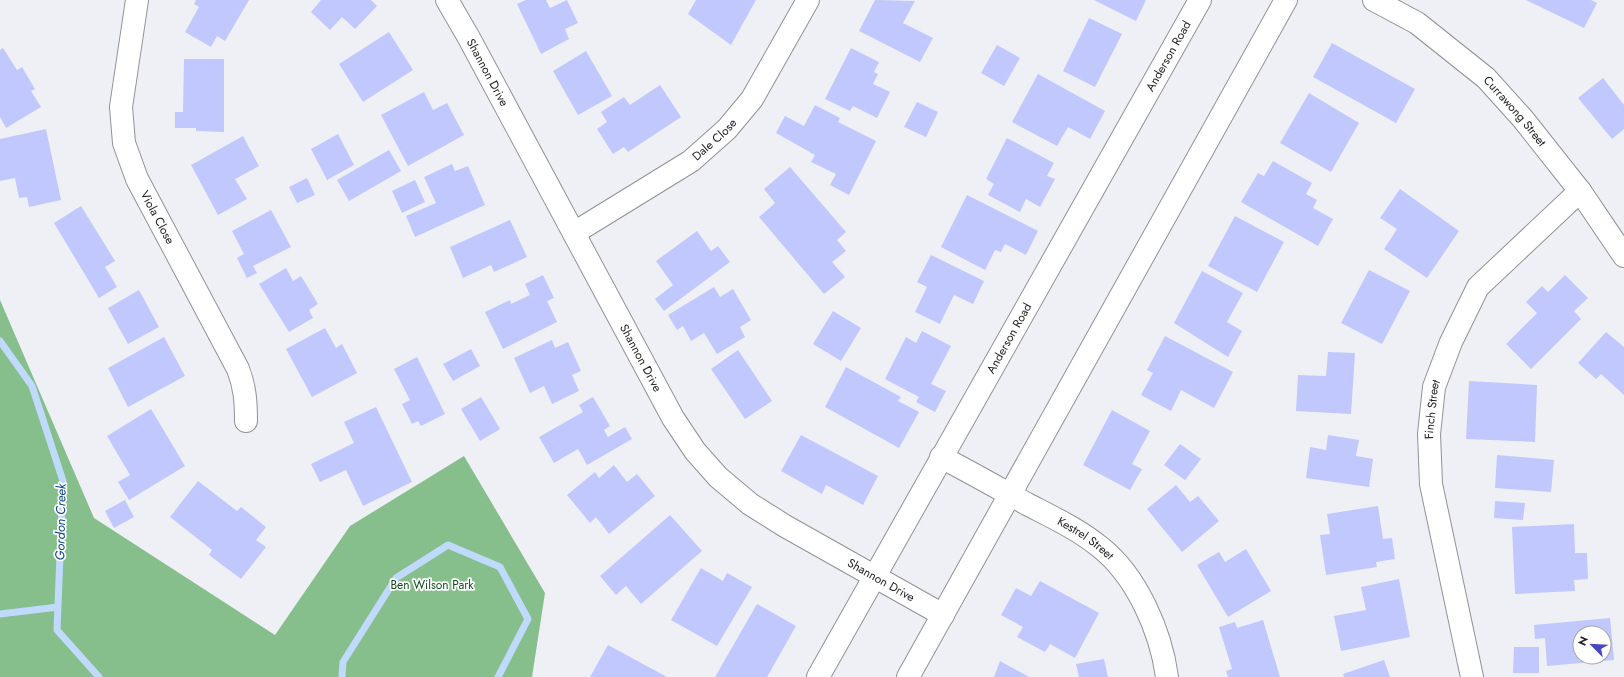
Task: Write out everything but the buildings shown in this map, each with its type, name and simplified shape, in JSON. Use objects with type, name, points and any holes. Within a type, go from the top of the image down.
[{"type":"street","name":"Viola Close","points":[[137,0],[121,107],[124,143],[137,179],[238,369],[244,383],[246,397],[246,421]]},
{"type":"street","name":"Shannon Drive","points":[[447,0],[469,38],[673,418],[695,451],[718,477],[750,504],[874,577],[943,615]]},
{"type":"street","name":"Dale Close","points":[[574,233],[691,161],[727,129],[752,99],[808,0]]},
{"type":"street","name":"Anderson Road","points":[[818,677],[1200,0]]},
{"type":"street","points":[[908,677],[1011,495],[1286,0]]},
{"type":"street","name":"Currawong Street","points":[[1374,0],[1417,23],[1486,78],[1522,119],[1580,191],[1624,256]]},
{"type":"street","name":"Finch Street","points":[[1472,677],[1431,484],[1429,434],[1434,387],[1451,342],[1478,287],[1580,191]]},
{"type":"street","name":"Kestrel Street","points":[[941,457],[1071,527],[1095,543],[1124,572],[1146,605],[1160,639],[1167,677]]},
{"type":"green space","name":"Ben Wilson Park","points":[[0,300],[94,518],[275,635],[350,526],[464,456],[545,593],[532,677],[0,677]]},
{"type":"waterway","name":"Gordon Creek","points":[[0,341],[32,386],[63,481],[57,630],[99,677]]},
{"type":"waterway","name":"Gordon Creek","points":[[342,677],[343,662],[396,578],[448,545],[500,567],[528,619],[498,677]]},
{"type":"waterway","points":[[0,614],[58,607]]}]
